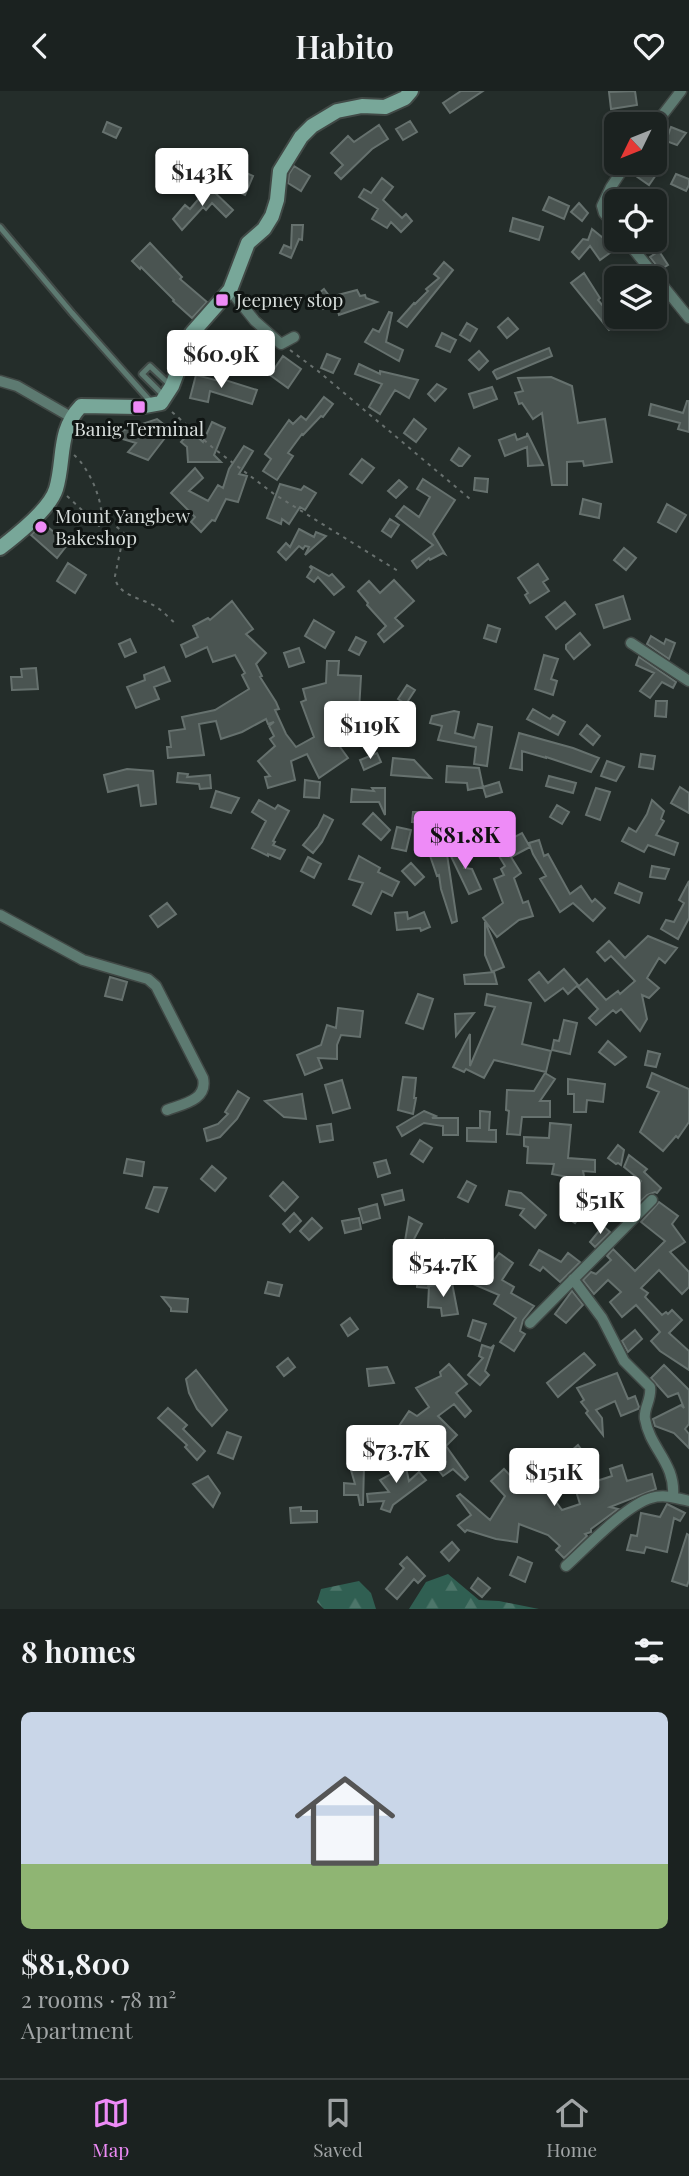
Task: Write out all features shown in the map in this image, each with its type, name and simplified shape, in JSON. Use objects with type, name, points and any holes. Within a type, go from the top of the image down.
[{"type":"main road","points":[[0,548],[49,503],[56,488],[62,446],[71,417],[81,406],[139,407],[163,398],[192,333],[230,290],[248,243],[264,229],[272,216],[277,200],[280,171],[301,137],[312,126],[337,111],[362,106],[385,107],[405,98],[411,91]]},
{"type":"street","points":[[665,112],[681,91]]},
{"type":"street","points":[[636,252],[689,318]]},
{"type":"street","points":[[230,290],[255,321],[281,344],[293,337]]},
{"type":"street","points":[[0,381],[29,392],[71,417]]},
{"type":"street","points":[[631,643],[689,681]]},
{"type":"street","points":[[0,915],[83,961],[148,979],[156,986],[203,1078],[205,1087],[202,1094],[194,1099],[167,1110]]},
{"type":"street","points":[[530,1323],[652,1200]]},
{"type":"street","points":[[573,1279],[602,1318],[624,1361],[650,1387],[645,1418],[669,1467],[674,1484],[673,1497]]},
{"type":"street","points":[[566,1566],[641,1503],[653,1497],[673,1497],[689,1501]]},
{"type":"lane","points":[[0,227],[72,313],[163,398]]},
{"type":"lane","points":[[150,366],[163,398],[142,374],[150,366]]},
{"type":"path","points":[[281,344],[318,371],[470,499]]},
{"type":"path","points":[[163,398],[248,475],[398,571]]},
{"type":"path","points":[[62,446],[80,460],[94,482],[101,524]]},
{"type":"path","points":[[56,488],[99,526],[113,523],[124,533],[115,583],[138,600],[155,606],[177,625]]},
{"type":"green space","points":[[448,1574],[479,1600],[539,1609],[409,1609],[426,1582]]},
{"type":"green space","points":[[359,1581],[371,1593],[376,1609],[324,1609],[317,1602],[321,1589]]},
{"type":"building","points":[[461,91],[483,91],[450,113],[443,103]]},
{"type":"building","points":[[635,91],[637,105],[611,109],[609,92]]},
{"type":"building","points":[[410,121],[417,132],[403,140],[396,129]]},
{"type":"building","points":[[107,122],[121,128],[116,138],[103,132]]},
{"type":"building","points":[[379,125],[388,139],[372,149],[341,179],[335,173],[343,165],[331,153],[348,136],[354,142]]},
{"type":"building","points":[[671,127],[686,133],[677,145],[667,141]]},
{"type":"building","points":[[231,166],[253,176],[245,195],[223,185]]},
{"type":"building","points":[[294,166],[310,176],[301,191],[288,183]]},
{"type":"building","points":[[676,174],[689,179],[686,191],[671,184]]},
{"type":"building","points":[[637,175],[656,175],[649,185]]},
{"type":"building","points":[[382,178],[393,187],[383,200],[402,218],[406,214],[412,221],[401,232],[391,222],[387,228],[372,219],[378,209],[359,197],[364,189],[371,193]]},
{"type":"building","points":[[209,187],[233,210],[226,217],[212,203],[206,210],[203,207],[182,230],[173,219],[185,205],[190,209]]},
{"type":"building","points":[[549,197],[569,206],[564,219],[543,210]]},
{"type":"building","points":[[579,203],[588,213],[582,221],[571,212]]},
{"type":"building","points":[[513,218],[543,227],[539,240],[510,231]]},
{"type":"building","points":[[292,225],[303,225],[302,240],[299,239],[291,258],[280,253],[284,245],[291,248]]},
{"type":"building","points":[[592,229],[604,239],[604,252],[611,252],[600,260],[590,246],[579,259],[572,252],[583,239],[588,240]]},
{"type":"building","points":[[150,243],[182,277],[180,279],[207,302],[192,318],[132,261]]},
{"type":"building","points":[[660,252],[668,265],[657,266],[650,257]]},
{"type":"building","points":[[444,262],[453,270],[407,327],[398,321],[439,278],[434,274]]},
{"type":"building","points":[[584,273],[604,307],[604,324],[571,283]]},
{"type":"building","points":[[324,289],[333,301],[323,309],[313,298]]},
{"type":"building","points":[[357,290],[360,296],[365,295],[377,302],[339,315],[334,296]]},
{"type":"building","points":[[389,312],[392,313],[386,342],[403,350],[399,361],[365,342],[373,329],[379,332]]},
{"type":"building","points":[[508,318],[518,329],[507,338],[498,327]]},
{"type":"building","points":[[467,323],[477,329],[470,341],[460,335]]},
{"type":"building","points":[[442,333],[456,340],[450,352],[436,346]]},
{"type":"building","points":[[259,341],[268,350],[250,367],[241,358]]},
{"type":"building","points":[[549,348],[552,356],[497,379],[493,372],[495,370]]},
{"type":"building","points":[[479,351],[488,361],[479,370],[469,360]]},
{"type":"building","points":[[327,354],[340,359],[333,373],[321,368]]},
{"type":"building","points":[[283,356],[301,369],[288,388],[270,375]]},
{"type":"building","points":[[359,364],[380,374],[380,371],[418,380],[409,398],[395,390],[380,414],[369,407],[382,384],[355,374]]},
{"type":"building","points":[[196,375],[219,381],[219,378],[257,390],[252,404],[210,391],[208,402],[190,398]]},
{"type":"building","points":[[551,377],[572,386],[578,423],[605,419],[612,462],[584,466],[583,461],[567,462],[567,485],[552,485],[542,413],[533,419],[522,403],[519,404],[515,393],[523,391],[518,378]]},
{"type":"building","points":[[437,384],[446,389],[435,401],[428,394]]},
{"type":"building","points":[[492,387],[497,399],[474,408],[469,394]]},
{"type":"building","points":[[324,397],[333,404],[323,417],[302,434],[288,453],[293,456],[277,480],[263,471],[271,459],[265,454],[289,420],[293,424],[301,416],[306,420]]},
{"type":"building","points":[[687,401],[689,432],[678,429],[680,423],[649,415],[651,404],[683,413]]},
{"type":"building","points":[[157,419],[171,430],[148,460],[128,452],[136,443],[109,435]]},
{"type":"building","points":[[414,419],[426,429],[416,442],[404,433]]},
{"type":"building","points":[[212,422],[225,428],[214,455],[221,462],[188,462],[187,447],[181,442],[191,431],[203,442]]},
{"type":"building","points":[[527,433],[543,465],[528,466],[527,447],[505,456],[499,440],[515,434],[517,440],[527,436]]},
{"type":"building","points":[[244,446],[253,451],[239,474],[247,476],[238,502],[226,499],[215,521],[212,520],[201,532],[191,522],[195,517],[171,493],[195,468],[203,478],[189,491],[208,501],[218,485],[223,488],[229,469]]},
{"type":"building","points":[[459,448],[470,456],[462,466],[451,460]]},
{"type":"building","points":[[362,459],[374,468],[362,483],[350,474]]},
{"type":"building","points":[[475,478],[488,479],[487,492],[474,490]]},
{"type":"building","points":[[423,479],[455,500],[433,534],[445,554],[430,560],[429,558],[417,568],[412,561],[433,545],[396,516],[404,506],[419,517],[430,497],[417,489]]},
{"type":"building","points":[[399,480],[407,487],[396,498],[388,491]]},
{"type":"building","points":[[280,484],[301,490],[304,486],[316,493],[305,510],[300,507],[289,524],[282,519],[281,524],[267,518]]},
{"type":"building","points":[[583,499],[601,504],[599,518],[580,514]]},
{"type":"building","points":[[667,504],[686,515],[676,532],[658,522]]},
{"type":"building","points":[[390,519],[399,525],[391,537],[382,531]]},
{"type":"building","points":[[43,523],[68,544],[57,558],[31,535]]},
{"type":"building","points":[[299,529],[314,537],[316,532],[326,536],[305,555],[309,547],[305,546],[303,549],[299,546],[286,560],[278,552],[286,543],[290,547]]},
{"type":"building","points":[[624,548],[636,558],[626,570],[614,560]]},
{"type":"building","points":[[68,563],[86,575],[75,593],[57,581]]},
{"type":"building","points":[[538,564],[548,579],[543,582],[549,591],[530,603],[525,595],[528,593],[518,578]]},
{"type":"building","points":[[311,566],[329,576],[332,574],[344,587],[334,595],[318,577],[314,582],[307,577]]},
{"type":"building","points":[[394,580],[414,601],[395,618],[403,626],[384,642],[378,634],[386,626],[358,591],[369,581],[380,593]]},
{"type":"building","points":[[623,596],[630,619],[604,628],[596,605]]},
{"type":"building","points":[[232,601],[253,629],[246,634],[266,653],[256,664],[262,676],[260,677],[276,702],[279,709],[275,710],[286,734],[296,747],[314,737],[301,702],[306,700],[303,689],[326,683],[327,661],[339,661],[338,675],[361,676],[359,711],[327,709],[337,733],[346,725],[354,735],[340,747],[348,758],[319,778],[307,754],[291,761],[295,780],[268,788],[265,777],[270,776],[258,761],[275,746],[270,739],[274,736],[269,726],[274,722],[268,724],[266,719],[242,732],[221,739],[216,721],[199,724],[204,755],[168,758],[167,747],[171,747],[169,731],[185,729],[182,717],[215,710],[249,689],[242,675],[245,673],[235,655],[213,662],[207,647],[186,657],[181,645],[198,637],[193,626],[208,618],[210,620]]},
{"type":"building","points":[[565,602],[575,614],[556,629],[546,617]]},
{"type":"building","points":[[314,620],[334,632],[325,648],[305,636]]},
{"type":"building","points":[[488,625],[500,629],[496,642],[484,638]]},
{"type":"building","points":[[580,633],[590,645],[574,659],[566,645]]},
{"type":"building","points":[[651,636],[664,644],[666,639],[675,643],[669,659],[647,644]]},
{"type":"building","points":[[356,637],[366,642],[359,655],[349,650]]},
{"type":"building","points":[[130,639],[136,652],[125,657],[119,644]]},
{"type":"building","points":[[299,648],[304,662],[289,667],[284,653]]},
{"type":"building","points":[[544,655],[558,659],[551,679],[557,681],[553,695],[535,689]]},
{"type":"building","points":[[639,657],[676,682],[673,688],[662,682],[650,698],[640,691],[654,673],[636,665]]},
{"type":"building","points":[[164,667],[170,681],[154,687],[159,699],[136,708],[127,687],[145,680],[144,675]]},
{"type":"building","points":[[36,668],[38,689],[12,690],[11,677],[22,677],[21,669]]},
{"type":"building","points":[[407,685],[415,690],[406,704],[398,699]]},
{"type":"building","points":[[656,701],[667,701],[666,717],[655,716]]},
{"type":"building","points":[[533,709],[550,719],[553,715],[565,722],[558,735],[527,719]]},
{"type":"building","points":[[459,712],[455,733],[474,738],[478,724],[492,727],[487,766],[474,764],[476,747],[438,740],[442,726],[430,723],[432,716]]},
{"type":"building","points":[[587,725],[600,736],[593,745],[580,734]]},
{"type":"building","points":[[519,733],[599,758],[591,772],[522,751],[522,770],[510,768]]},
{"type":"building","points":[[377,753],[381,762],[364,770],[360,760]]},
{"type":"building","points":[[641,754],[655,756],[653,769],[639,767]]},
{"type":"building","points":[[393,758],[414,760],[431,778],[391,775]]},
{"type":"building","points":[[607,761],[624,767],[616,781],[601,776]]},
{"type":"building","points":[[447,766],[479,768],[483,787],[468,790],[467,783],[446,782]]},
{"type":"building","points":[[127,769],[153,771],[156,804],[141,806],[138,785],[108,792],[104,775]]},
{"type":"building","points":[[178,773],[188,774],[187,777],[210,775],[211,788],[200,789],[199,784],[177,782]]},
{"type":"building","points":[[549,776],[576,783],[573,793],[546,786]]},
{"type":"building","points":[[305,780],[320,782],[319,798],[304,797]]},
{"type":"building","points":[[499,782],[502,792],[486,797],[483,787]]},
{"type":"building","points":[[680,787],[689,793],[689,813],[671,803]]},
{"type":"building","points":[[372,788],[385,788],[385,815],[379,802],[351,802],[352,789],[374,791]]},
{"type":"building","points":[[596,788],[610,792],[600,820],[586,815]]},
{"type":"building","points":[[216,791],[239,798],[231,813],[211,807]]},
{"type":"building","points":[[259,800],[275,809],[278,805],[289,811],[273,841],[273,845],[285,850],[280,859],[252,848],[266,821],[252,812]]},
{"type":"building","points":[[652,800],[664,811],[661,819],[664,821],[656,835],[678,843],[674,855],[648,845],[644,852],[622,841],[629,828],[636,832]]},
{"type":"building","points":[[557,805],[569,812],[562,824],[550,817]]},
{"type":"building","points":[[413,812],[430,812],[430,823],[412,822]]},
{"type":"building","points":[[373,813],[390,830],[381,840],[363,824]]},
{"type":"building","points":[[324,815],[333,820],[313,853],[303,845]]},
{"type":"building","points":[[493,817],[498,825],[494,827],[503,843],[522,833],[530,847],[511,857],[521,873],[514,878],[523,903],[528,901],[533,916],[519,920],[497,937],[483,918],[503,903],[494,879],[504,875],[501,869],[505,866],[480,824]]},
{"type":"building","points":[[397,827],[411,830],[406,851],[392,848]]},
{"type":"building","points":[[539,840],[544,856],[548,854],[570,894],[581,886],[592,902],[595,899],[605,908],[593,921],[573,903],[560,912],[540,879],[546,876],[529,843]]},
{"type":"building","points":[[445,841],[457,921],[452,923],[439,875],[437,876],[427,847]]},
{"type":"building","points":[[447,848],[468,853],[464,868],[472,869],[481,889],[469,894]]},
{"type":"building","points":[[359,856],[380,868],[378,872],[399,882],[392,896],[382,891],[371,914],[353,905],[363,883],[349,879]]},
{"type":"building","points":[[308,857],[321,864],[314,878],[301,871]]},
{"type":"building","points":[[411,863],[424,877],[415,885],[402,871]]},
{"type":"building","points":[[652,866],[669,869],[665,879],[650,877]]},
{"type":"building","points":[[689,881],[689,918],[678,939],[661,929],[666,920],[674,922],[684,903],[679,900]]},
{"type":"building","points":[[619,883],[642,893],[639,903],[615,893]]},
{"type":"building","points":[[167,903],[176,914],[158,927],[150,916]]},
{"type":"building","points":[[407,912],[408,919],[424,912],[430,927],[421,931],[420,928],[397,930],[395,913]]},
{"type":"building","points":[[485,922],[504,967],[492,972],[485,955]]},
{"type":"building","points":[[648,936],[677,948],[665,963],[659,958],[647,978],[659,988],[649,998],[642,995],[647,1019],[640,1031],[621,1009],[616,1013],[613,1010],[596,1025],[589,1018],[598,1009],[578,987],[587,979],[606,1000],[618,991],[620,994],[635,981],[611,956],[605,961],[597,952],[609,941],[625,958]]},
{"type":"building","points":[[564,969],[578,985],[568,994],[563,988],[545,1001],[529,980],[539,972],[548,983]]},
{"type":"building","points":[[494,972],[497,984],[465,984],[464,975]]},
{"type":"building","points":[[110,977],[127,982],[122,1000],[105,996]]},
{"type":"building","points":[[418,994],[433,999],[423,1029],[406,1023]]},
{"type":"building","points":[[487,994],[531,1003],[522,1044],[551,1051],[546,1072],[494,1060],[484,1078],[466,1069],[464,1072],[453,1067],[470,1034],[470,1066],[495,1007],[485,1005]]},
{"type":"building","points":[[338,1008],[363,1011],[360,1037],[341,1035],[337,1045],[337,1059],[318,1058],[322,1068],[305,1075],[297,1055],[321,1045],[327,1025],[336,1028]]},
{"type":"building","points":[[474,1013],[456,1036],[455,1014]]},
{"type":"building","points":[[564,1020],[577,1023],[570,1054],[552,1050],[554,1040],[559,1041]]},
{"type":"building","points":[[608,1041],[626,1057],[615,1065],[599,1052]]},
{"type":"building","points":[[648,1051],[660,1054],[656,1067],[645,1065]]},
{"type":"building","points":[[545,1073],[555,1079],[540,1101],[550,1101],[550,1117],[522,1117],[520,1135],[507,1134],[507,1090],[534,1091]]},
{"type":"building","points":[[652,1073],[689,1089],[689,1122],[678,1138],[676,1136],[663,1151],[640,1132],[659,1092],[647,1087]]},
{"type":"building","points":[[403,1077],[416,1078],[413,1114],[398,1110]]},
{"type":"building","points":[[568,1079],[605,1084],[603,1102],[587,1100],[586,1112],[574,1112],[574,1094],[568,1094]]},
{"type":"building","points":[[342,1080],[350,1108],[333,1113],[325,1085]]},
{"type":"building","points":[[238,1091],[249,1098],[237,1119],[220,1137],[207,1141],[204,1129],[218,1124],[228,1114],[225,1112]]},
{"type":"building","points":[[302,1094],[306,1119],[284,1117],[265,1101]]},
{"type":"building","points":[[424,1111],[436,1116],[432,1118],[458,1118],[458,1135],[443,1135],[443,1126],[424,1123],[402,1136],[397,1127]]},
{"type":"building","points":[[480,1111],[490,1112],[489,1130],[496,1130],[496,1142],[467,1141],[467,1128],[480,1128]]},
{"type":"building","points":[[550,1123],[571,1125],[568,1158],[595,1160],[595,1172],[583,1171],[589,1202],[603,1187],[620,1203],[641,1181],[624,1167],[629,1155],[647,1169],[644,1172],[661,1188],[657,1193],[647,1195],[622,1219],[613,1211],[605,1220],[588,1205],[575,1223],[562,1214],[576,1192],[573,1178],[552,1174],[554,1164],[527,1163],[528,1147],[524,1146],[524,1137],[549,1138]]},
{"type":"building","points":[[331,1124],[333,1140],[320,1142],[317,1126]]},
{"type":"building","points":[[420,1140],[432,1148],[423,1162],[411,1154]]},
{"type":"building","points":[[618,1145],[624,1150],[621,1165],[608,1158]]},
{"type":"building","points":[[127,1159],[144,1162],[142,1176],[124,1173]]},
{"type":"building","points":[[386,1160],[390,1173],[378,1177],[374,1163]]},
{"type":"building","points":[[212,1166],[226,1178],[215,1191],[201,1179]]},
{"type":"building","points":[[467,1181],[476,1186],[468,1202],[458,1197]]},
{"type":"building","points":[[283,1182],[298,1197],[285,1211],[270,1196]]},
{"type":"building","points":[[154,1187],[167,1188],[158,1212],[146,1208]]},
{"type":"building","points":[[402,1190],[404,1200],[385,1205],[382,1195]]},
{"type":"building","points":[[509,1191],[521,1193],[546,1215],[535,1228],[520,1215],[524,1209],[506,1205]]},
{"type":"building","points":[[659,1202],[678,1216],[672,1224],[685,1242],[670,1252],[689,1272],[689,1287],[682,1294],[659,1270],[641,1288],[648,1293],[645,1297],[662,1315],[672,1310],[682,1320],[669,1333],[689,1351],[689,1370],[660,1351],[651,1341],[660,1332],[636,1305],[622,1317],[610,1302],[621,1292],[608,1280],[594,1294],[583,1280],[591,1272],[596,1274],[611,1260],[607,1256],[613,1249],[635,1271],[665,1241],[641,1222]]},
{"type":"building","points":[[377,1204],[380,1218],[363,1223],[359,1209]]},
{"type":"building","points":[[294,1213],[301,1221],[290,1232],[283,1224]]},
{"type":"building","points":[[409,1217],[422,1224],[404,1258],[411,1260],[409,1273],[400,1271]]},
{"type":"building","points":[[312,1218],[322,1228],[309,1240],[300,1231]]},
{"type":"building","points":[[359,1218],[361,1229],[345,1233],[342,1221]]},
{"type":"building","points":[[603,1226],[610,1232],[595,1247],[590,1242]]},
{"type":"building","points":[[445,1240],[457,1246],[453,1256],[440,1250]]},
{"type":"building","points":[[539,1250],[561,1262],[568,1253],[580,1262],[560,1282],[543,1267],[540,1271],[530,1265]]},
{"type":"building","points":[[499,1253],[513,1263],[502,1280],[514,1287],[511,1293],[534,1306],[523,1320],[520,1331],[525,1334],[514,1351],[500,1342],[516,1318],[494,1304],[499,1295],[466,1281],[493,1277],[459,1268],[462,1258],[490,1266]]},
{"type":"building","points":[[418,1269],[430,1270],[428,1288],[417,1287]]},
{"type":"building","points":[[268,1282],[282,1285],[279,1296],[265,1293]]},
{"type":"building","points":[[452,1283],[458,1314],[442,1316],[441,1308],[428,1307],[429,1286]]},
{"type":"building","points":[[572,1291],[583,1305],[566,1323],[555,1314]]},
{"type":"building","points":[[162,1297],[188,1299],[187,1312],[171,1311]]},
{"type":"building","points":[[350,1318],[358,1329],[348,1336],[341,1325]]},
{"type":"building","points":[[473,1320],[486,1324],[480,1341],[468,1336]]},
{"type":"building","points":[[635,1330],[642,1339],[628,1352],[622,1341]]},
{"type":"building","points":[[482,1345],[491,1348],[494,1345],[485,1371],[489,1375],[480,1385],[468,1375],[483,1358],[479,1356]]},
{"type":"building","points":[[584,1353],[595,1365],[558,1397],[547,1383]]},
{"type":"building","points":[[288,1358],[295,1367],[284,1376],[277,1367]]},
{"type":"building","points":[[449,1364],[467,1384],[456,1393],[471,1411],[465,1417],[454,1404],[438,1416],[457,1435],[446,1446],[468,1477],[465,1480],[453,1469],[443,1476],[437,1468],[446,1462],[413,1432],[408,1440],[395,1432],[409,1411],[417,1416],[429,1407],[416,1388],[441,1376],[440,1372]]},
{"type":"building","points":[[664,1365],[689,1390],[689,1424],[685,1429],[689,1434],[689,1448],[674,1433],[655,1426],[653,1419],[681,1405],[684,1408],[678,1393],[668,1397],[651,1378]]},
{"type":"building","points":[[387,1367],[394,1383],[369,1386],[367,1369]]},
{"type":"building","points":[[196,1370],[227,1410],[212,1426],[197,1409],[189,1393],[186,1379]]},
{"type":"building","points":[[617,1373],[628,1399],[635,1396],[639,1407],[621,1416],[615,1401],[596,1410],[602,1418],[603,1435],[586,1413],[588,1411],[581,1402],[584,1400],[577,1388]]},
{"type":"building","points":[[168,1408],[187,1425],[183,1429],[205,1451],[197,1460],[185,1447],[187,1445],[158,1418]]},
{"type":"building","points":[[227,1432],[241,1437],[233,1459],[218,1453]]},
{"type":"building","points":[[578,1445],[584,1453],[571,1464],[564,1457]]},
{"type":"building","points":[[403,1455],[409,1481],[419,1472],[426,1480],[393,1505],[390,1512],[381,1509],[384,1501],[368,1502],[367,1494],[389,1492],[380,1480],[393,1473],[390,1458]]},
{"type":"building","points":[[622,1465],[627,1481],[652,1474],[656,1489],[610,1507],[618,1509],[585,1534],[587,1536],[564,1558],[556,1550],[560,1546],[548,1535],[519,1524],[517,1542],[467,1530],[465,1532],[458,1525],[471,1515],[457,1496],[460,1494],[490,1520],[505,1496],[491,1481],[504,1469],[521,1487],[541,1471],[557,1491],[551,1495],[562,1510],[580,1504],[575,1488],[612,1476],[610,1469]]},
{"type":"building","points":[[364,1466],[363,1505],[360,1505],[358,1495],[344,1495],[344,1483],[355,1484],[351,1470]]},
{"type":"building","points":[[208,1476],[220,1493],[213,1507],[193,1484]]},
{"type":"building","points":[[667,1504],[685,1513],[680,1521],[674,1518],[667,1552],[646,1547],[644,1553],[627,1550],[631,1535],[637,1536],[641,1513],[660,1517]]},
{"type":"building","points":[[301,1507],[301,1511],[317,1511],[317,1522],[291,1523],[290,1508]]},
{"type":"building","points":[[687,1534],[689,1580],[687,1586],[672,1581]]},
{"type":"building","points":[[452,1542],[459,1550],[449,1561],[441,1552]]},
{"type":"building","points":[[407,1557],[425,1576],[418,1583],[414,1579],[397,1599],[386,1589],[404,1568],[400,1564]]},
{"type":"building","points":[[518,1557],[532,1563],[525,1582],[510,1575]]},
{"type":"building","points":[[478,1578],[490,1588],[482,1597],[471,1588]]},
{"type":"place","name":"Jeepney stop","points":[[222,300]]},
{"type":"place","name":"Banig Terminal","points":[[139,407]]},
{"type":"place","name":"Mount Yangbew Bakeshop","points":[[41,527]]}]
